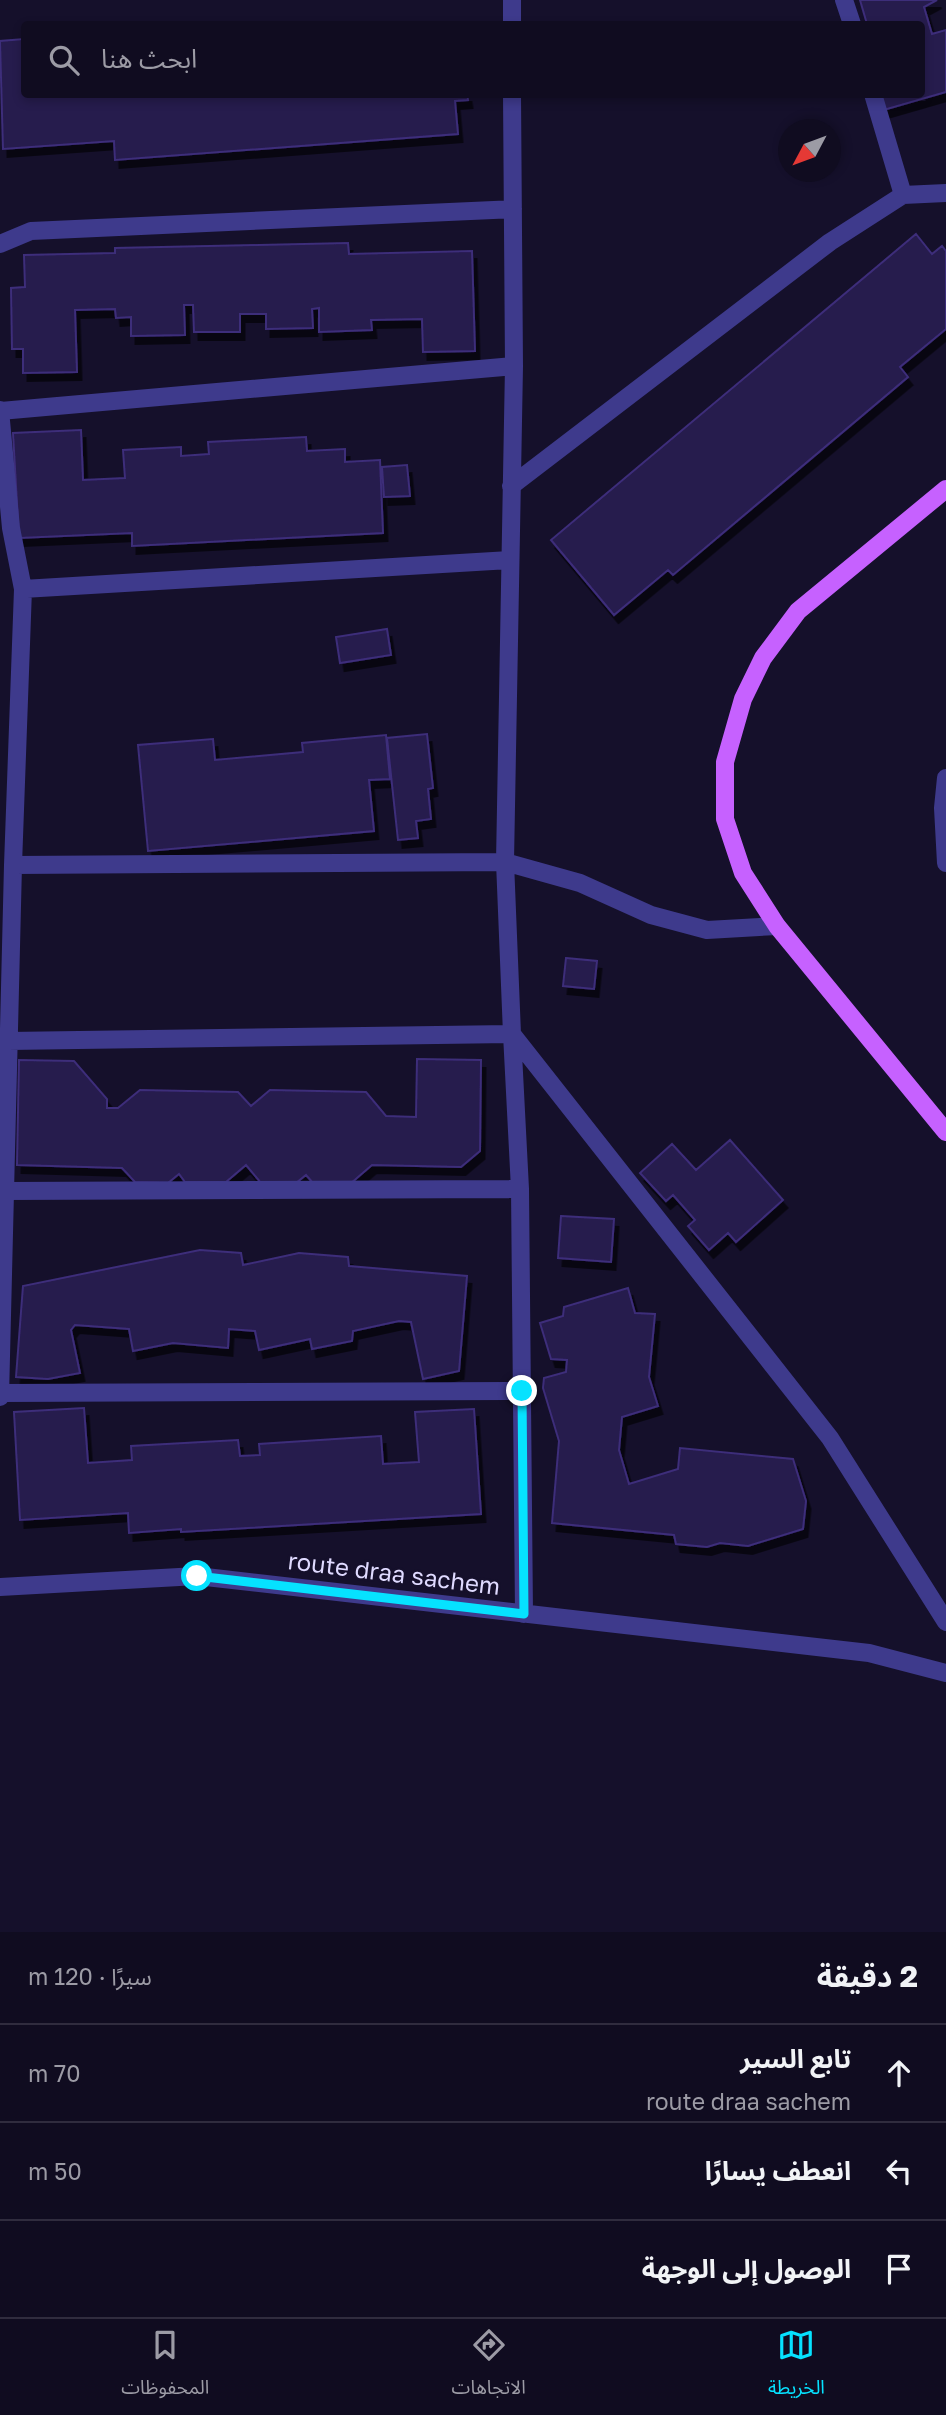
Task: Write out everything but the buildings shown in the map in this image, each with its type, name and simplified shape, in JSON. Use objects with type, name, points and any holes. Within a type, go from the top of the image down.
[{"type":"main road","points":[[946,489],[798,611],[763,658],[743,699],[725,762],[725,818],[743,873],[777,926],[946,1132]]},
{"type":"street","points":[[512,0],[512,21]]},
{"type":"street","points":[[844,0],[851,21]]},
{"type":"street","points":[[512,98],[514,366],[505,862],[520,1189],[524,1614]]},
{"type":"street","points":[[874,98],[903,195]]},
{"type":"street","points":[[511,486],[830,242],[903,195],[946,193]]},
{"type":"street","points":[[0,244],[31,231],[513,209]]},
{"type":"street","points":[[514,366],[0,410],[11,528],[23,589],[13,865],[0,1395],[522,1391]]},
{"type":"street","points":[[23,589],[510,560]]},
{"type":"street","points":[[946,778],[943,808],[946,863]]},
{"type":"street","points":[[13,865],[505,862],[580,883],[651,915],[708,930],[777,926]]},
{"type":"street","points":[[8,1041],[512,1034]]},
{"type":"street","points":[[512,1034],[830,1438],[946,1622]]},
{"type":"street","points":[[5,1191],[520,1189]]},
{"type":"street","name":"route draa sachem","points":[[0,1587],[197,1576],[869,1653],[946,1673]]},
{"type":"route","points":[[197,1576],[524,1614],[522,1391]]}]
